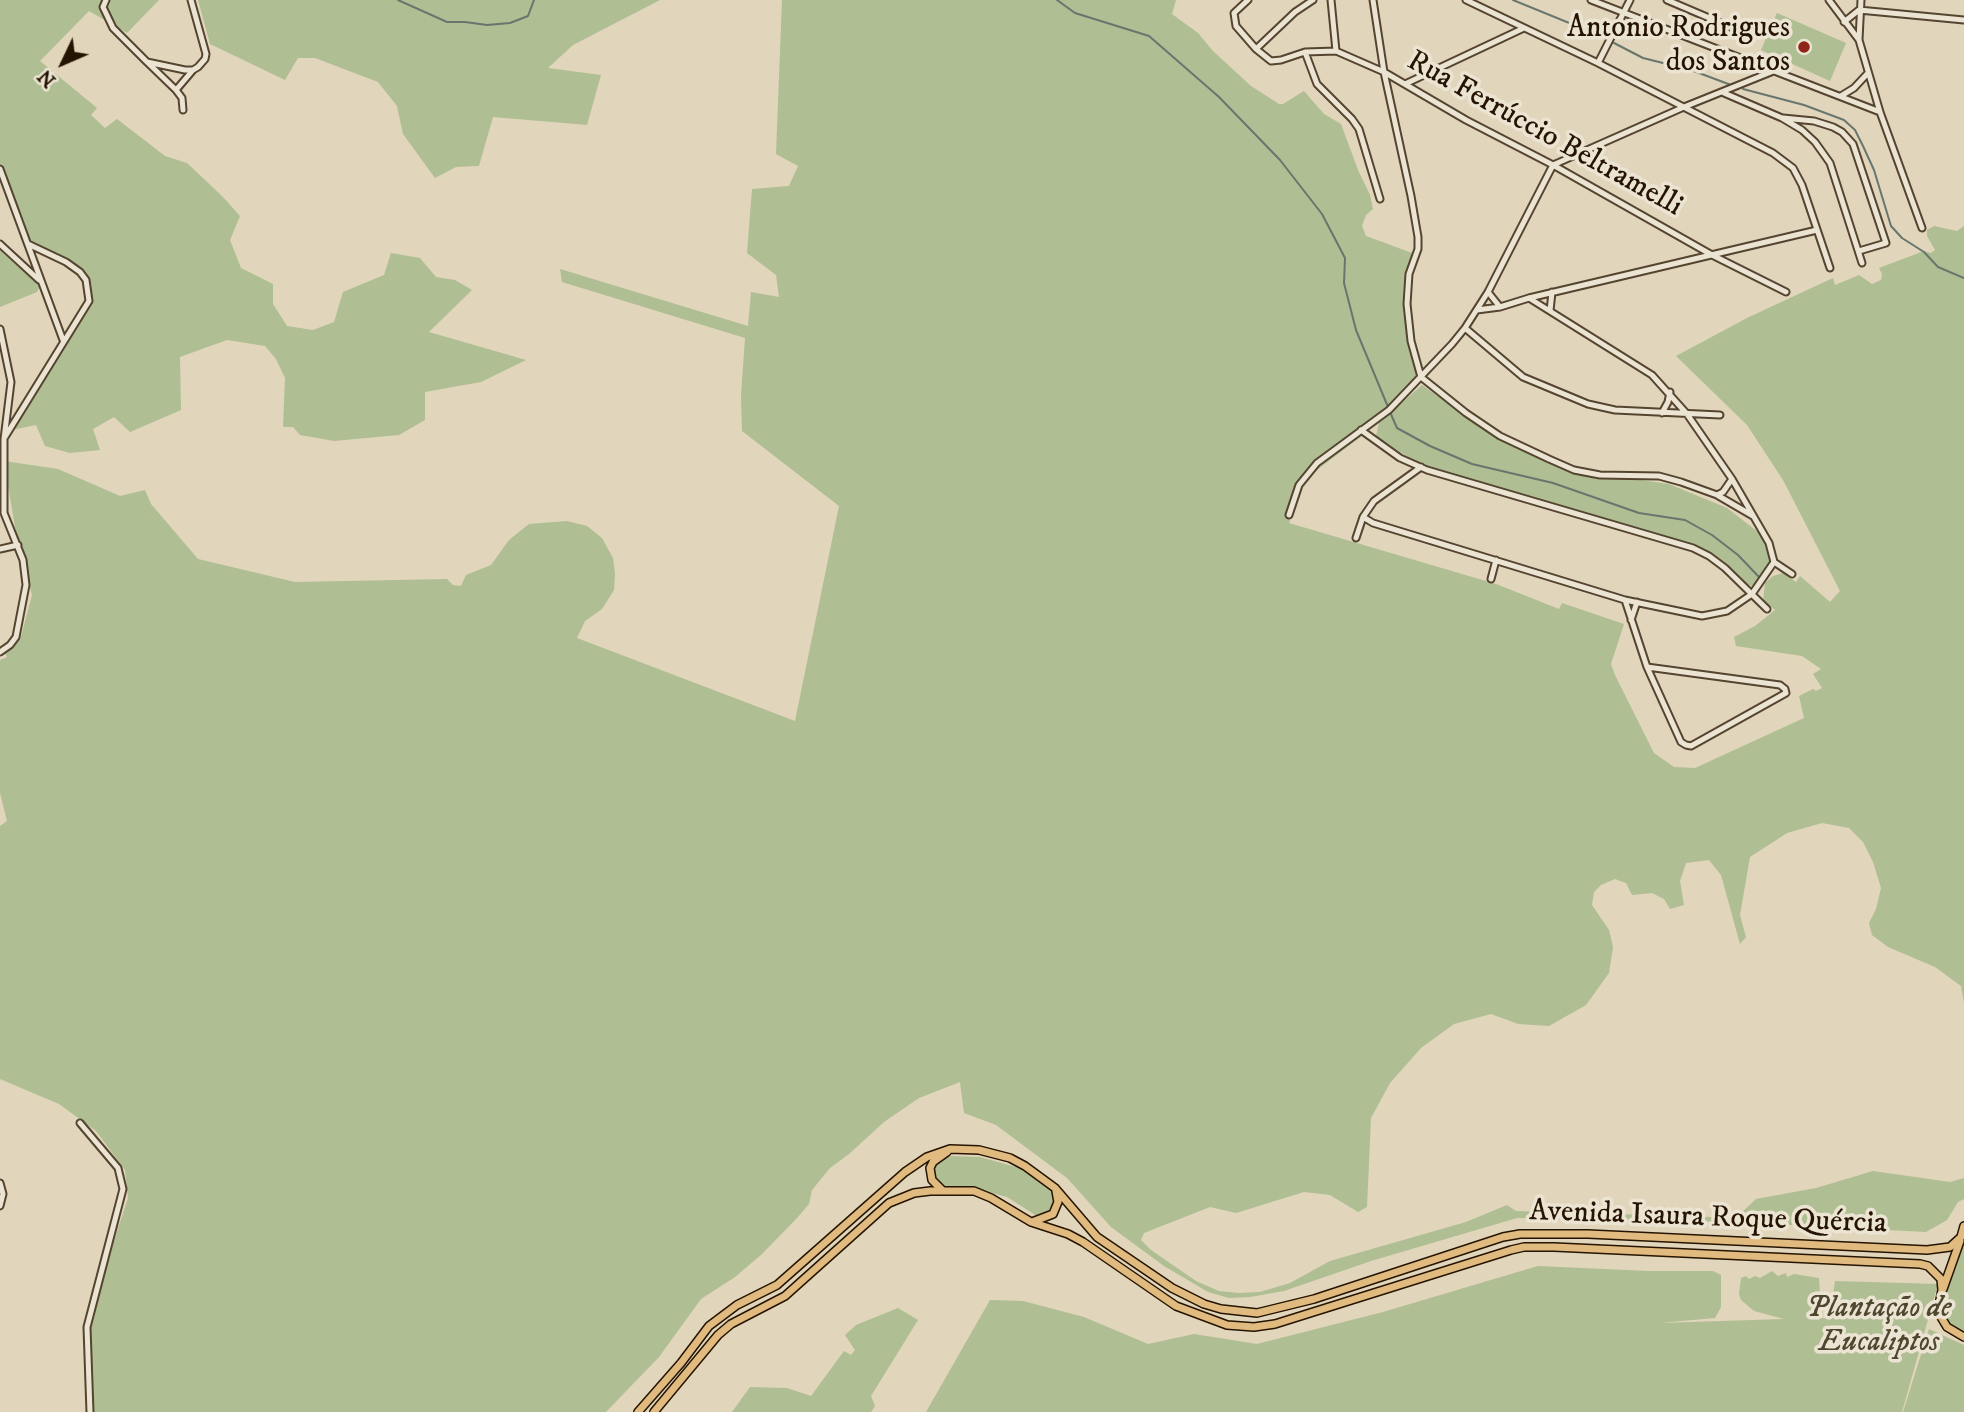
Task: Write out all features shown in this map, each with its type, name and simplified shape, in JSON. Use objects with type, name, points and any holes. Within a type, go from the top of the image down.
[{"type":"main road","name":"Avenida Isaura Roque Quércia","points":[[638,1412],[716,1320],[737,1305],[777,1285],[905,1172],[927,1157],[950,1149],[979,1150],[1010,1158],[1025,1166],[1055,1188],[1097,1237],[1189,1298],[1221,1309],[1257,1313],[1314,1299],[1503,1237],[1520,1234],[1588,1234],[1927,1250],[1950,1247],[1961,1237]]},
{"type":"main road","points":[[944,1191],[932,1180],[930,1168],[933,1162],[950,1149]]},
{"type":"main road","points":[[1031,1222],[1050,1216],[1057,1208],[1055,1188]]},
{"type":"main road","name":"Avenida Isaura Roque Quércia","points":[[654,1412],[718,1335],[731,1324],[785,1296],[889,1203],[914,1193],[974,1191],[1031,1222],[1083,1242],[1176,1306],[1214,1321],[1240,1326],[1294,1319],[1524,1247],[1920,1264],[1936,1272],[1941,1279],[1942,1290]]},
{"type":"main road","points":[[1964,1226],[1939,1305],[1941,1317],[1947,1327],[1964,1337]]},
{"type":"street","points":[[106,0],[103,7],[113,28],[176,90],[182,99],[183,110]]},
{"type":"street","points":[[176,90],[193,70],[202,64],[206,54],[191,0]]},
{"type":"street","points":[[1248,0],[1234,13],[1234,20],[1256,49],[1295,12],[1313,0]]},
{"type":"street","points":[[1331,0],[1336,51]]},
{"type":"street","points":[[1373,0],[1384,72],[1418,237],[1418,249],[1409,274],[1407,304],[1411,341],[1421,377],[1500,436],[1574,470],[1600,475],[1659,476],[1717,495],[1756,518]]},
{"type":"street","points":[[1466,0],[1598,63],[1773,153],[1793,168],[1802,185],[1830,268]]},
{"type":"street","points":[[1591,0],[1880,112]]},
{"type":"street","points":[[1598,63],[1630,0]]},
{"type":"street","points":[[1667,0],[1735,29]]},
{"type":"street","points":[[1829,0],[1859,40]]},
{"type":"street","points":[[1861,0],[1859,40],[1880,112],[1922,228]]},
{"type":"street","points":[[1844,22],[1859,10],[1964,20]]},
{"type":"street","points":[[1405,84],[1524,28]]},
{"type":"street","name":"Rua Ferrúccio Beltramelli","points":[[1256,49],[1271,61],[1305,52],[1336,51],[1384,72],[1466,120],[1786,292]]},
{"type":"street","points":[[1305,52],[1317,84],[1359,129],[1380,199]]},
{"type":"street","points":[[147,62],[193,70]]},
{"type":"street","points":[[1289,515],[1299,485],[1317,463],[1390,410],[1465,328],[1488,292],[1553,165],[1771,72]]},
{"type":"street","points":[[1841,96],[1859,84],[1868,73]]},
{"type":"street","points":[[1723,93],[1782,118],[1815,142],[1830,163],[1862,263]]},
{"type":"street","points":[[1782,118],[1814,121],[1833,127],[1853,144],[1886,243],[1858,251]]},
{"type":"street","points":[[0,169],[63,340]]},
{"type":"street","points":[[1476,310],[1500,307],[1552,292],[1817,230]]},
{"type":"street","points":[[0,244],[42,282]]},
{"type":"street","points":[[4,439],[89,301],[86,280],[80,272],[66,262],[28,244]]},
{"type":"street","points":[[26,267],[46,253]]},
{"type":"street","points":[[1488,292],[1500,307]]},
{"type":"street","points":[[1550,311],[1552,292]]},
{"type":"street","points":[[1529,298],[1652,375],[1670,392],[1732,479],[1756,518],[1769,543],[1774,562],[1792,574]]},
{"type":"street","points":[[1465,328],[1523,377],[1588,404],[1615,410],[1720,415]]},
{"type":"street","points":[[0,329],[11,382],[4,439],[4,513],[18,545],[26,585],[20,623],[10,645],[0,652]]},
{"type":"street","points":[[1662,413],[1670,392]]},
{"type":"street","points":[[9,399],[16,405],[24,405]]},
{"type":"street","points":[[1361,430],[1400,458],[1421,467],[1693,548],[1725,568],[1767,609]]},
{"type":"street","points":[[1356,538],[1363,517],[1374,501],[1421,467]]},
{"type":"street","points":[[1717,495],[1723,492],[1732,479]]},
{"type":"street","points":[[1363,517],[1373,523],[1625,600],[1702,616],[1727,611],[1752,594],[1774,562]]},
{"type":"street","points":[[0,549],[18,545]]},
{"type":"street","points":[[1491,579],[1496,560]]},
{"type":"street","points":[[1625,600],[1647,667],[1681,741],[1691,746],[1783,696],[1785,689],[1780,685],[1647,667]]},
{"type":"street","points":[[1631,620],[1637,602]]},
{"type":"street","points":[[80,1123],[118,1168],[123,1189],[87,1326],[90,1412]]},
{"type":"street","points":[[0,1182],[3,1194],[0,1206]]},
{"type":"green space","points":[[0,0],[159,0],[127,33],[89,11],[40,61],[97,108],[91,115],[105,128],[117,119],[165,156],[187,163],[222,196],[240,216],[230,240],[241,268],[273,284],[273,304],[287,326],[313,330],[334,322],[343,292],[384,275],[391,253],[420,258],[436,277],[455,280],[472,290],[429,332],[526,360],[481,382],[425,392],[425,420],[399,435],[334,441],[300,435],[293,427],[283,427],[285,378],[276,359],[265,346],[227,340],[180,357],[181,410],[130,432],[114,417],[93,429],[100,450],[70,453],[45,446],[36,425],[12,430],[89,301],[86,280],[66,262],[28,244],[0,171]]},
{"type":"green space","points":[[198,0],[660,0],[573,45],[548,68],[601,75],[587,125],[493,117],[479,166],[456,167],[435,178],[403,134],[397,106],[378,82],[315,58],[298,58],[285,80],[210,44]]},
{"type":"green space","points":[[782,0],[1176,0],[1172,14],[1198,33],[1213,51],[1251,86],[1279,104],[1304,91],[1324,114],[1341,124],[1370,195],[1373,209],[1366,215],[1362,226],[1366,236],[1412,253],[1406,328],[1420,383],[1382,420],[1422,385],[1498,439],[1562,467],[1599,478],[1626,478],[1669,484],[1727,508],[1762,535],[1770,563],[1758,583],[1752,586],[1710,553],[1696,546],[1435,469],[1411,459],[1376,436],[1379,423],[1317,470],[1300,491],[1289,523],[1496,584],[1559,609],[1562,603],[1624,624],[1611,664],[1654,753],[1674,767],[1695,768],[1804,718],[1799,696],[1822,688],[1813,674],[1821,669],[1802,656],[1736,646],[1734,637],[1755,626],[1775,610],[1763,600],[1765,583],[1773,576],[1783,573],[1796,582],[1800,576],[1830,602],[1840,591],[1783,480],[1747,425],[1676,356],[1747,318],[1833,278],[1835,285],[1859,275],[1872,284],[1881,280],[1879,268],[1924,251],[1931,253],[1935,250],[1927,236],[1927,230],[1934,226],[1957,231],[1964,226],[1964,1003],[1961,986],[1935,967],[1888,947],[1872,935],[1869,923],[1881,888],[1863,842],[1849,828],[1822,823],[1787,833],[1750,857],[1740,915],[1746,937],[1740,944],[1721,875],[1709,860],[1686,863],[1680,881],[1684,905],[1670,909],[1664,899],[1652,893],[1632,895],[1626,883],[1615,879],[1601,885],[1594,892],[1592,905],[1609,930],[1613,947],[1609,973],[1586,1005],[1549,1026],[1518,1024],[1491,1014],[1454,1024],[1421,1048],[1390,1083],[1371,1118],[1367,1207],[1358,1212],[1330,1195],[1304,1192],[1236,1213],[1210,1207],[1144,1233],[1141,1240],[1196,1281],[1219,1291],[1239,1293],[1260,1292],[1290,1283],[1330,1261],[1466,1222],[1507,1205],[1516,1211],[1712,1217],[1739,1215],[1756,1199],[1816,1188],[1873,1171],[1950,1182],[1964,1178],[1964,1199],[1958,1202],[1947,1220],[1926,1232],[1731,1222],[1517,1218],[1371,1261],[1284,1291],[1229,1298],[1208,1292],[1164,1266],[1111,1227],[1067,1178],[996,1125],[964,1113],[960,1082],[919,1098],[884,1122],[830,1168],[812,1190],[809,1204],[797,1218],[735,1277],[701,1299],[659,1357],[606,1412],[94,1412],[89,1333],[105,1268],[128,1198],[125,1170],[96,1131],[59,1104],[0,1079],[0,826],[7,821],[0,793],[0,660],[7,657],[5,653],[21,637],[32,595],[18,545],[4,461],[58,469],[120,496],[145,490],[151,504],[198,559],[295,582],[447,579],[453,585],[461,586],[466,575],[491,565],[509,540],[529,524],[567,521],[587,526],[602,538],[613,558],[614,590],[602,609],[585,621],[577,638],[795,721],[839,506],[742,431],[741,396],[745,338],[562,282],[560,269],[748,326],[751,292],[779,297],[776,275],[747,253],[752,189],[789,186],[798,166],[776,154]]},
{"type":"green space","name":"Antonio Rodrigues dos Santos","points":[[1777,13],[1846,43],[1830,81],[1761,50]]},
{"type":"green space","points":[[0,248],[26,266],[42,282],[37,292],[0,307]]},
{"type":"green space","points":[[951,1156],[980,1157],[1023,1169],[1052,1189],[1056,1196],[1054,1212],[1040,1218],[1007,1197],[969,1187],[940,1185],[933,1177],[933,1168],[941,1159]]},
{"type":"green space","points":[[1964,1238],[1964,1334],[1952,1329],[1943,1317],[1942,1305]]},
{"type":"green space","name":"Plantação de Eucaliptos","points":[[1538,1266],[1713,1271],[1721,1275],[1721,1307],[1715,1318],[1659,1323],[1784,1319],[1754,1311],[1741,1300],[1739,1294],[1741,1278],[1760,1278],[1772,1271],[1778,1276],[1786,1273],[1787,1277],[1794,1274],[1819,1278],[1821,1311],[1815,1318],[1830,1318],[1835,1281],[1938,1284],[1902,1412],[926,1412],[990,1300],[1023,1301],[1084,1317],[1148,1344],[1194,1334],[1257,1344],[1383,1312]]},
{"type":"green space","points":[[898,1308],[918,1320],[871,1396],[875,1406],[871,1412],[732,1412],[750,1387],[787,1388],[811,1396],[844,1351],[851,1355],[855,1350],[845,1335],[856,1325]]},
{"type":"green space","points":[[1929,1329],[1964,1345],[1964,1412],[1903,1412]]},
{"type":"waterway","points":[[398,0],[447,22],[487,25],[510,23],[528,16],[534,0]]},
{"type":"waterway","points":[[1057,0],[1075,13],[1149,36],[1219,97],[1280,160],[1322,214],[1345,258],[1344,283],[1356,330],[1388,407]]},
{"type":"waterway","points":[[1513,0],[1606,38]]},
{"type":"waterway","points":[[1614,43],[1643,58],[1691,70],[1731,85]]},
{"type":"waterway","points":[[1743,89],[1804,105],[1844,120],[1855,130],[1874,170],[1891,226],[1902,238],[1924,252],[1938,267],[1964,278]]},
{"type":"waterway","points":[[1390,412],[1397,428],[1472,464],[1553,483],[1639,513],[1685,520],[1712,535],[1738,555],[1759,577]]},
{"type":"place","name":"Antonio Rodrigues dos Santos","points":[[1804,47]]}]
